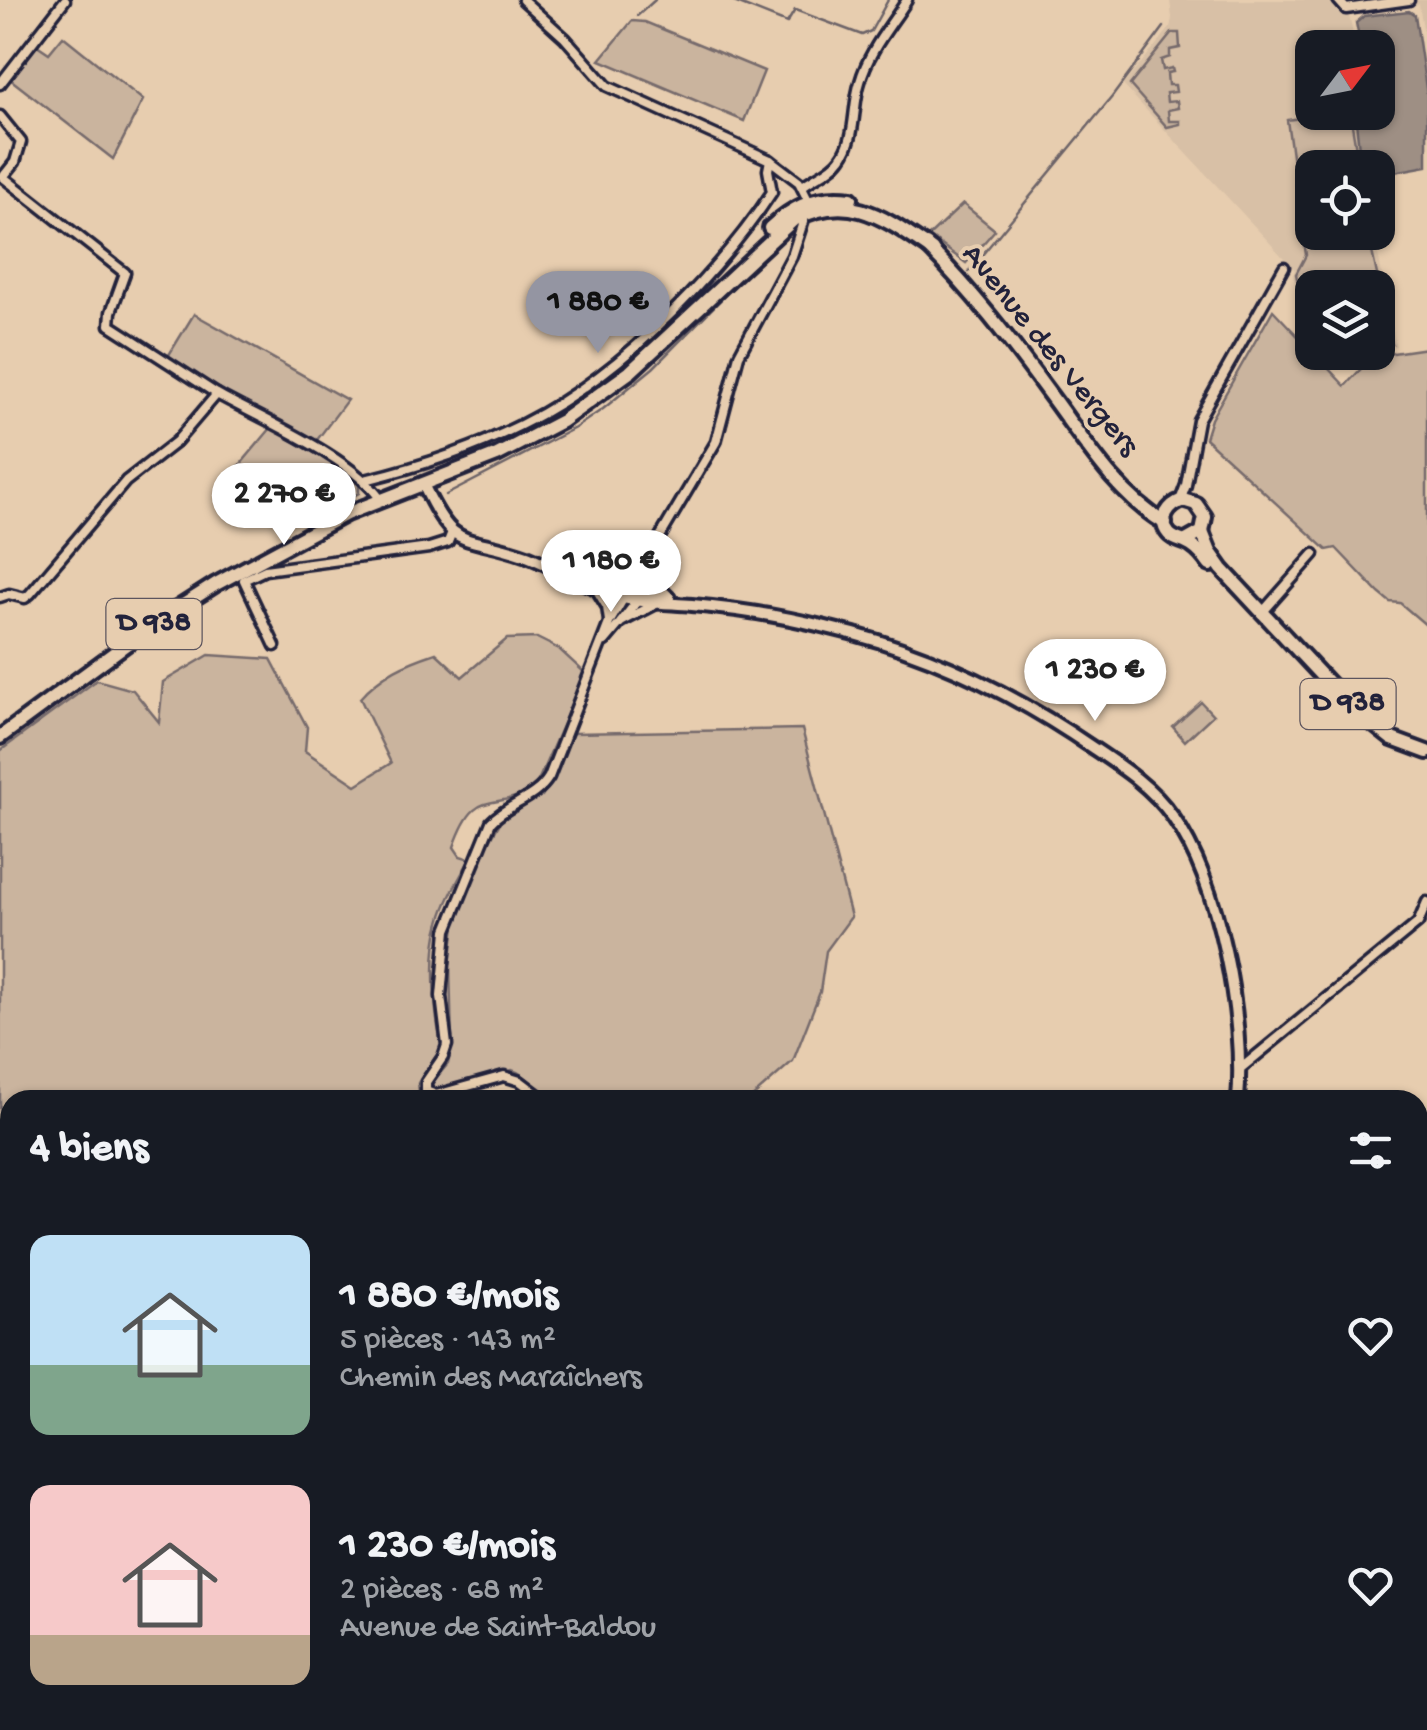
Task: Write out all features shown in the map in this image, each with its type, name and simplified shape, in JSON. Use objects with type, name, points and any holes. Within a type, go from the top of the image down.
[{"type":"main road","name":"D 938","points":[[0,736],[155,623],[216,584],[319,528],[497,455],[562,421],[630,372],[781,228],[821,198],[846,198],[871,205],[932,250]]},
{"type":"main road","name":"D 938","points":[[686,322],[786,213],[848,206],[867,211],[932,250]]},
{"type":"main road","name":"Avenue des Vergers","points":[[932,250],[968,287],[1122,487],[1164,523]]},
{"type":"main road","name":"Avenue des Vergers","points":[[1122,487],[1151,504],[1181,503]]},
{"type":"main road","name":"D 938","points":[[1181,503],[1203,512],[1202,532],[1216,562],[1368,722],[1392,739],[1427,752]]},
{"type":"main road","points":[[1164,523],[1181,503]]},
{"type":"main road","name":"D 938","points":[[1164,523],[1174,538],[1186,541],[1262,612]]},
{"type":"main road","points":[[1186,541],[1202,532]]},
{"type":"street","points":[[0,84],[65,0]]},
{"type":"street","points":[[427,1090],[425,1086],[447,1045],[442,965],[450,919],[491,822],[503,810],[536,794],[550,777],[609,624],[650,561],[716,442],[739,355],[792,256],[808,208],[803,186],[770,160],[607,86],[566,38],[523,0]]},
{"type":"street","points":[[803,186],[842,157],[850,139],[865,68],[878,40],[907,0]]},
{"type":"street","points":[[1338,0],[1346,9],[1409,0]]},
{"type":"street","points":[[0,116],[21,142],[15,162],[3,178],[125,273],[110,312],[110,324],[217,394],[365,480],[380,500]]},
{"type":"street","points":[[365,480],[412,470],[507,432],[566,401],[621,362],[742,235],[772,192],[770,160]]},
{"type":"street","points":[[1181,503],[1198,420],[1284,266]]},
{"type":"street","points":[[0,597],[8,594],[25,598],[30,594],[126,481],[176,442],[217,394]]},
{"type":"street","points":[[423,484],[436,513],[452,532],[473,543],[528,556],[596,589],[658,603],[752,612],[824,626],[926,657],[1035,710],[1140,781],[1171,814],[1202,872],[1218,924],[1238,1036],[1239,1090]]},
{"type":"street","points":[[275,646],[244,580],[265,570],[429,548],[448,542],[452,532]]},
{"type":"street","points":[[1262,612],[1314,554]]},
{"type":"street","points":[[602,644],[640,597],[650,561]]},
{"type":"street","points":[[650,561],[662,589],[674,600]]},
{"type":"street","points":[[578,579],[626,594]]},
{"type":"street","points":[[596,589],[608,607],[609,624]]},
{"type":"street","points":[[640,597],[686,604]]},
{"type":"street","points":[[621,622],[658,603]]},
{"type":"street","points":[[1240,1069],[1418,923],[1427,902]]},
{"type":"street","points":[[451,1090],[504,1076],[531,1090]]},
{"type":"shaded area","points":[[1170,0],[1336,0],[1339,13],[1343,14],[1342,0],[1427,0],[1427,52],[1419,4],[1349,16],[1352,30],[1295,30],[1295,130],[1356,130],[1359,150],[1295,150],[1295,250],[1377,250],[1381,270],[1295,270],[1123,85],[1170,28]]},
{"type":"shaded area","points":[[1409,11],[1415,15],[1427,95],[1427,166],[1395,172],[1395,150],[1359,150],[1357,130],[1395,130],[1395,30],[1357,30],[1356,23],[1364,16]]},
{"type":"shaded area","points":[[632,21],[645,22],[764,71],[744,121],[600,60]]},
{"type":"shaded area","points":[[1172,33],[1179,33],[1180,48],[1170,50],[1170,57],[1161,60],[1163,70],[1172,68],[1173,72],[1167,73],[1168,85],[1175,85],[1176,92],[1166,93],[1167,102],[1177,101],[1178,108],[1168,110],[1169,121],[1180,124],[1167,127],[1130,85]]},
{"type":"shaded area","points":[[63,36],[143,100],[113,159],[10,79],[37,45],[49,53]]},
{"type":"shaded area","points":[[1295,119],[1295,130],[1353,130],[1356,150],[1295,150],[1295,177],[1287,120]]},
{"type":"shaded area","points":[[963,204],[995,230],[966,263],[929,236]]},
{"type":"shaded area","points":[[1305,250],[1372,250],[1376,270],[1298,270]]},
{"type":"shaded area","points":[[1273,310],[1295,333],[1295,370],[1330,370],[1345,386],[1360,370],[1395,370],[1395,353],[1427,348],[1427,626],[1400,603],[1390,602],[1379,593],[1336,548],[1327,550],[1205,438],[1211,419]]},
{"type":"shaded area","points":[[194,314],[347,400],[314,444],[167,358]]},
{"type":"shaded area","points":[[271,428],[359,479],[359,493],[302,523],[230,477]]},
{"type":"shaded area","points":[[537,638],[559,649],[585,673],[535,788],[477,808],[462,827],[454,847],[460,856],[470,859],[446,906],[437,935],[434,985],[442,1047],[418,1083],[419,1090],[0,1090],[0,751],[97,680],[133,690],[159,722],[163,682],[209,655],[271,659],[307,727],[305,751],[356,785],[391,763],[360,698],[386,675],[436,653],[462,677],[507,639]]},
{"type":"shaded area","points":[[1201,702],[1213,715],[1185,741],[1173,727]]},
{"type":"shaded area","points":[[802,729],[851,917],[826,951],[820,992],[793,1061],[760,1090],[540,1090],[512,1070],[437,1090],[431,1084],[448,1064],[452,1045],[450,965],[455,925],[481,856],[505,814],[542,796],[573,733]]},
{"type":"waterway","points":[[637,16],[655,0]]},
{"type":"waterway","points":[[729,0],[787,23],[795,10],[862,35],[871,31],[888,0]]},
{"type":"waterway","points":[[968,272],[1112,97],[1164,27]]},
{"type":"waterway","points":[[446,495],[575,428],[603,409],[653,368],[763,257]]}]
